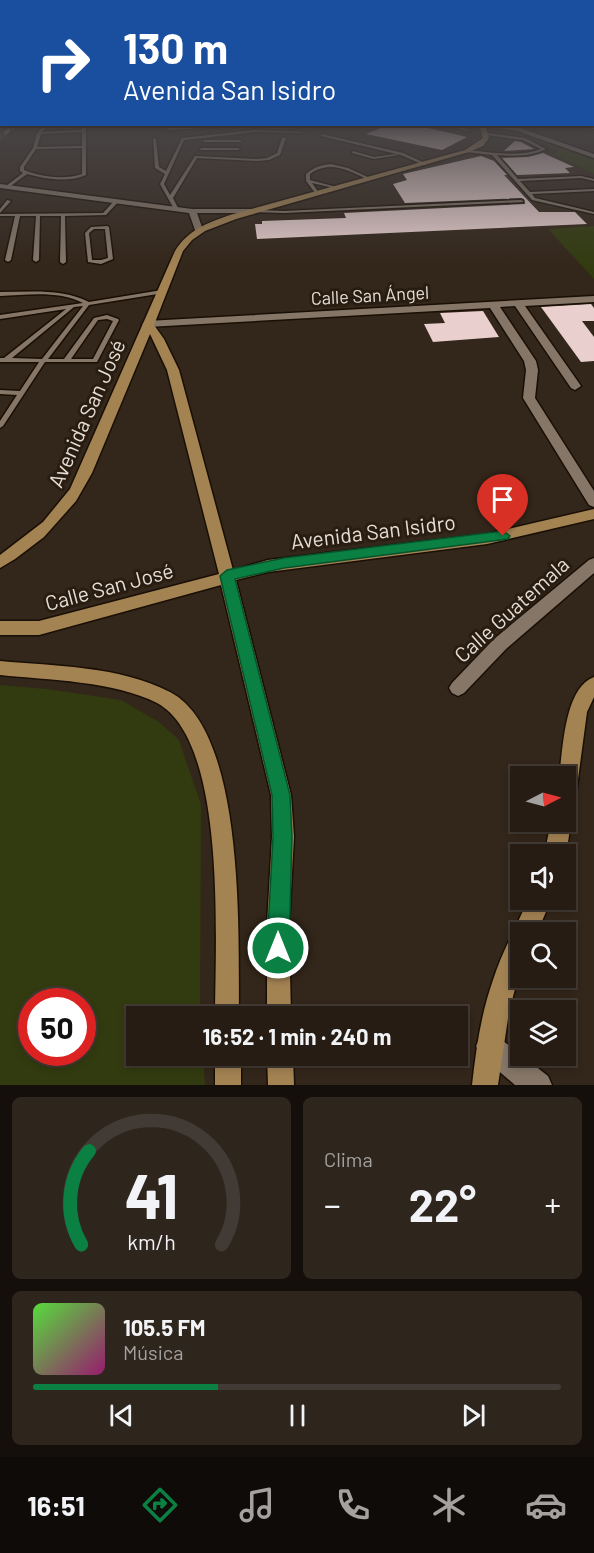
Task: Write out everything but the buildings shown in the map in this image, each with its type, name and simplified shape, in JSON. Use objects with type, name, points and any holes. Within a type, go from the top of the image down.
[{"type":"main road","points":[[199,230],[254,211],[411,168]]},
{"type":"main road","name":"Avenida San José","points":[[0,562],[50,524],[72,497],[132,367],[147,324],[184,243],[199,230]]},
{"type":"main road","name":"Avenida San José","points":[[147,324],[159,339],[173,370],[281,795],[283,837],[278,925],[279,1006]]},
{"type":"main road","name":"Avenida San Isidro","points":[[227,576],[289,562],[508,535],[594,514]]},
{"type":"main road","name":"Calle San José","points":[[0,628],[39,628],[227,576]]},
{"type":"main road","points":[[0,668],[71,677],[151,692],[168,700],[185,716],[197,732],[207,756],[217,794],[223,844],[227,1006]]},
{"type":"main road","points":[[570,766],[578,712],[584,695],[594,685]]},
{"type":"main road","points":[[485,1085],[496,1003],[510,964]]},
{"type":"main road","points":[[228,1066],[228,1085]]},
{"type":"main road","points":[[280,1066],[280,1085]]},
{"type":"street","points":[[3,186],[192,211],[254,211]]},
{"type":"street","points":[[192,211],[199,230]]},
{"type":"street","name":"Calle San Ángel","points":[[147,324],[594,299]]},
{"type":"street","points":[[518,303],[575,386]]},
{"type":"street","points":[[493,305],[530,362],[532,379],[529,398],[594,502]]},
{"type":"street","name":"Calle Guatemala","points":[[458,688],[500,644],[594,564]]},
{"type":"street","points":[[489,1046],[539,1085]]},
{"type":"lane","points":[[22,168],[22,171],[26,173],[70,178],[82,177],[83,168]]},
{"type":"lane","points":[[158,168],[166,173]]},
{"type":"lane","points":[[169,168],[163,188],[176,208]]},
{"type":"lane","points":[[170,199],[190,168]]},
{"type":"lane","points":[[317,193],[308,181],[309,171],[322,168]]},
{"type":"lane","points":[[340,168],[369,179]]},
{"type":"lane","points":[[505,168],[536,200],[594,213]]},
{"type":"lane","points":[[3,186],[26,173]]},
{"type":"lane","points":[[516,180],[581,177],[594,180]]},
{"type":"lane","points":[[308,181],[338,188]]},
{"type":"lane","points":[[528,193],[594,190]]},
{"type":"lane","points":[[0,214],[9,201]]},
{"type":"lane","points":[[0,214],[104,214],[117,201]]},
{"type":"lane","points":[[254,211],[284,212],[521,201]]},
{"type":"lane","points":[[25,214],[31,210]]},
{"type":"lane","points":[[8,260],[18,214]]},
{"type":"lane","points":[[36,260],[38,214]]},
{"type":"lane","points":[[63,214],[63,262]]},
{"type":"lane","points":[[104,214],[111,259],[100,262],[90,261],[87,232],[93,228],[106,227]]},
{"type":"lane","points":[[0,317],[162,292]]},
{"type":"lane","points":[[0,294],[69,296],[81,298],[88,303]]},
{"type":"lane","points":[[0,426],[20,393],[88,303]]},
{"type":"lane","points":[[3,360],[72,306]]},
{"type":"lane","points":[[3,360],[43,361],[66,361],[95,361],[116,320],[107,317],[96,319],[66,361]]},
{"type":"lane","points":[[0,392],[20,393]]},
{"type":"green space","points":[[581,168],[594,168],[594,174]]},
{"type":"green space","points":[[594,226],[594,279],[548,229]]},
{"type":"green space","points":[[0,685],[47,689],[121,700],[159,722],[179,740],[201,805],[200,1006],[126,1006],[126,1066],[204,1066],[205,1085],[0,1085]]},
{"type":"route","points":[[278,948],[283,837],[281,795],[227,576],[284,563],[503,536]]}]
